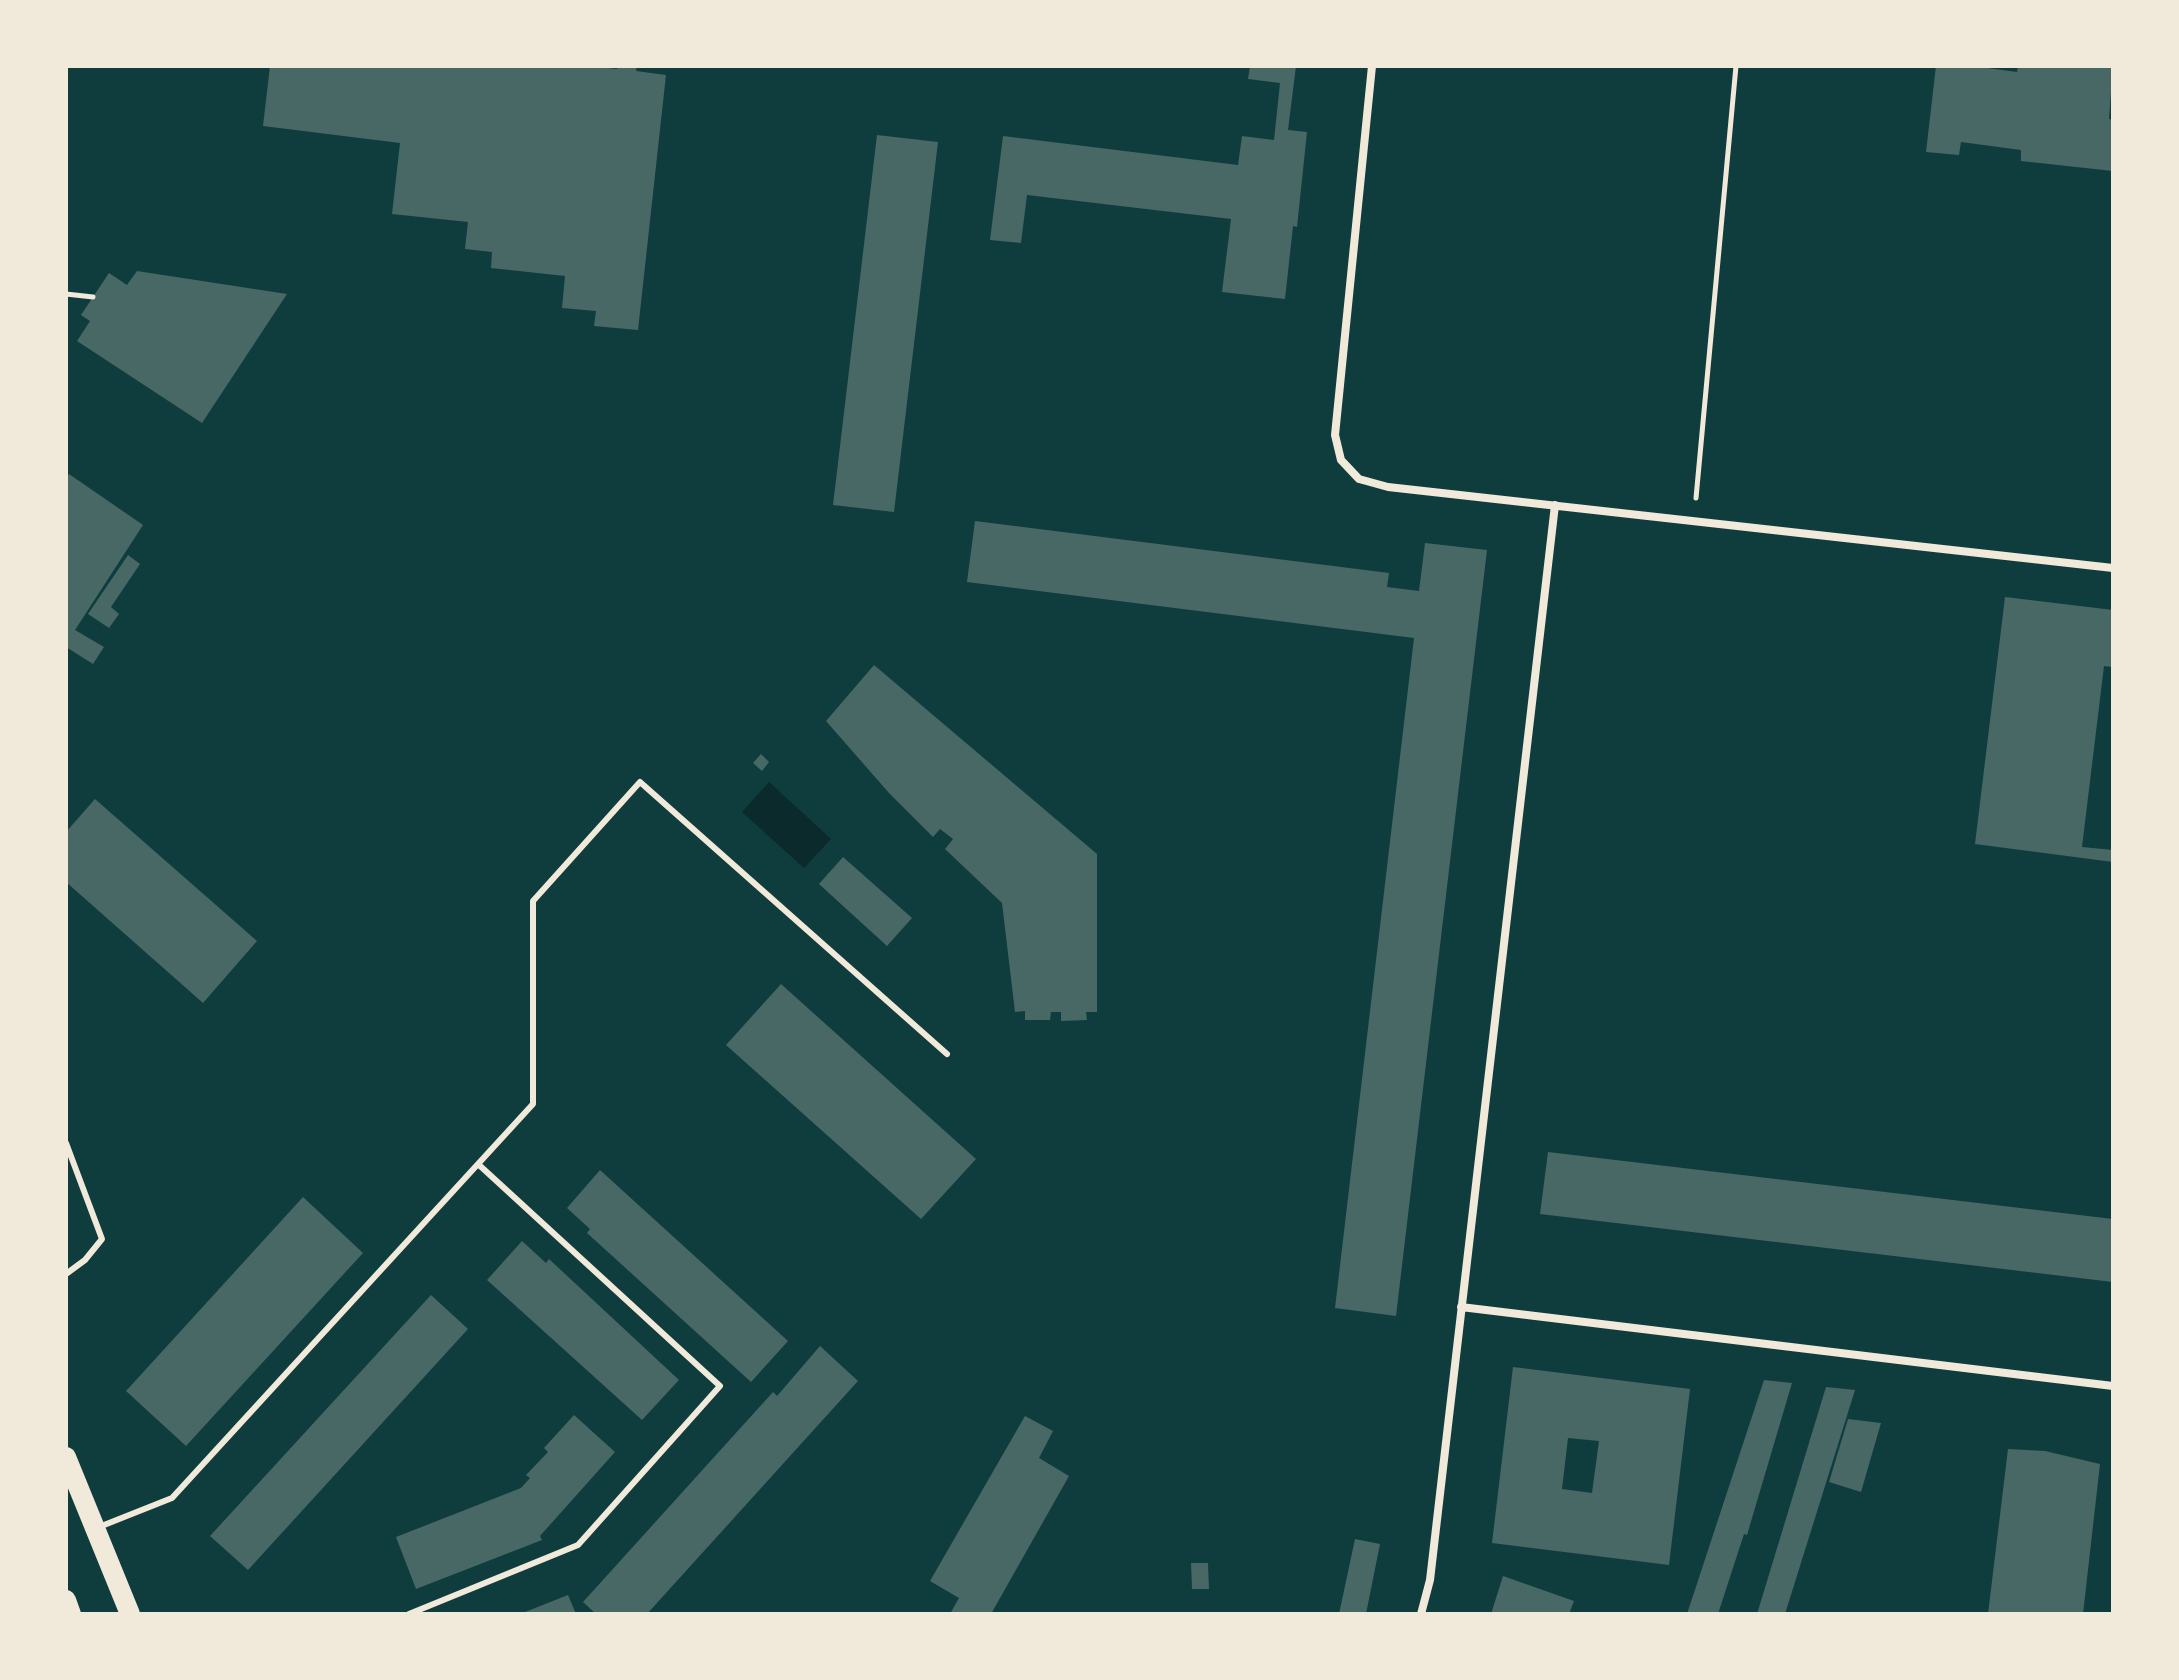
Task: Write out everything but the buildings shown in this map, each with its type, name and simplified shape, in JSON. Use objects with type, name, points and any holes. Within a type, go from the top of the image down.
[{"type":"main road","points":[[66,1457],[130,1614]]},
{"type":"main road","points":[[66,1600],[71,1614]]},
{"type":"street","points":[[1372,66],[1335,435],[1341,460],[1359,479],[1388,487],[2113,568]]},
{"type":"street","points":[[1421,1614],[1430,1580],[1555,505]]},
{"type":"street","points":[[1461,1307],[2113,1386]]},
{"type":"lane","points":[[94,1529],[172,1498],[533,1104],[533,901],[640,782],[947,1054]]},
{"type":"lane","points":[[66,1143],[102,1239],[85,1260],[66,1274]]},
{"type":"lane","points":[[409,1614],[578,1545],[720,1386],[478,1164]]},
{"type":"path","points":[[1694,519],[1736,66]]},
{"type":"path","points":[[66,294],[93,297]]},
{"type":"water","points":[[769,782],[831,839],[804,868],[742,812]]}]
